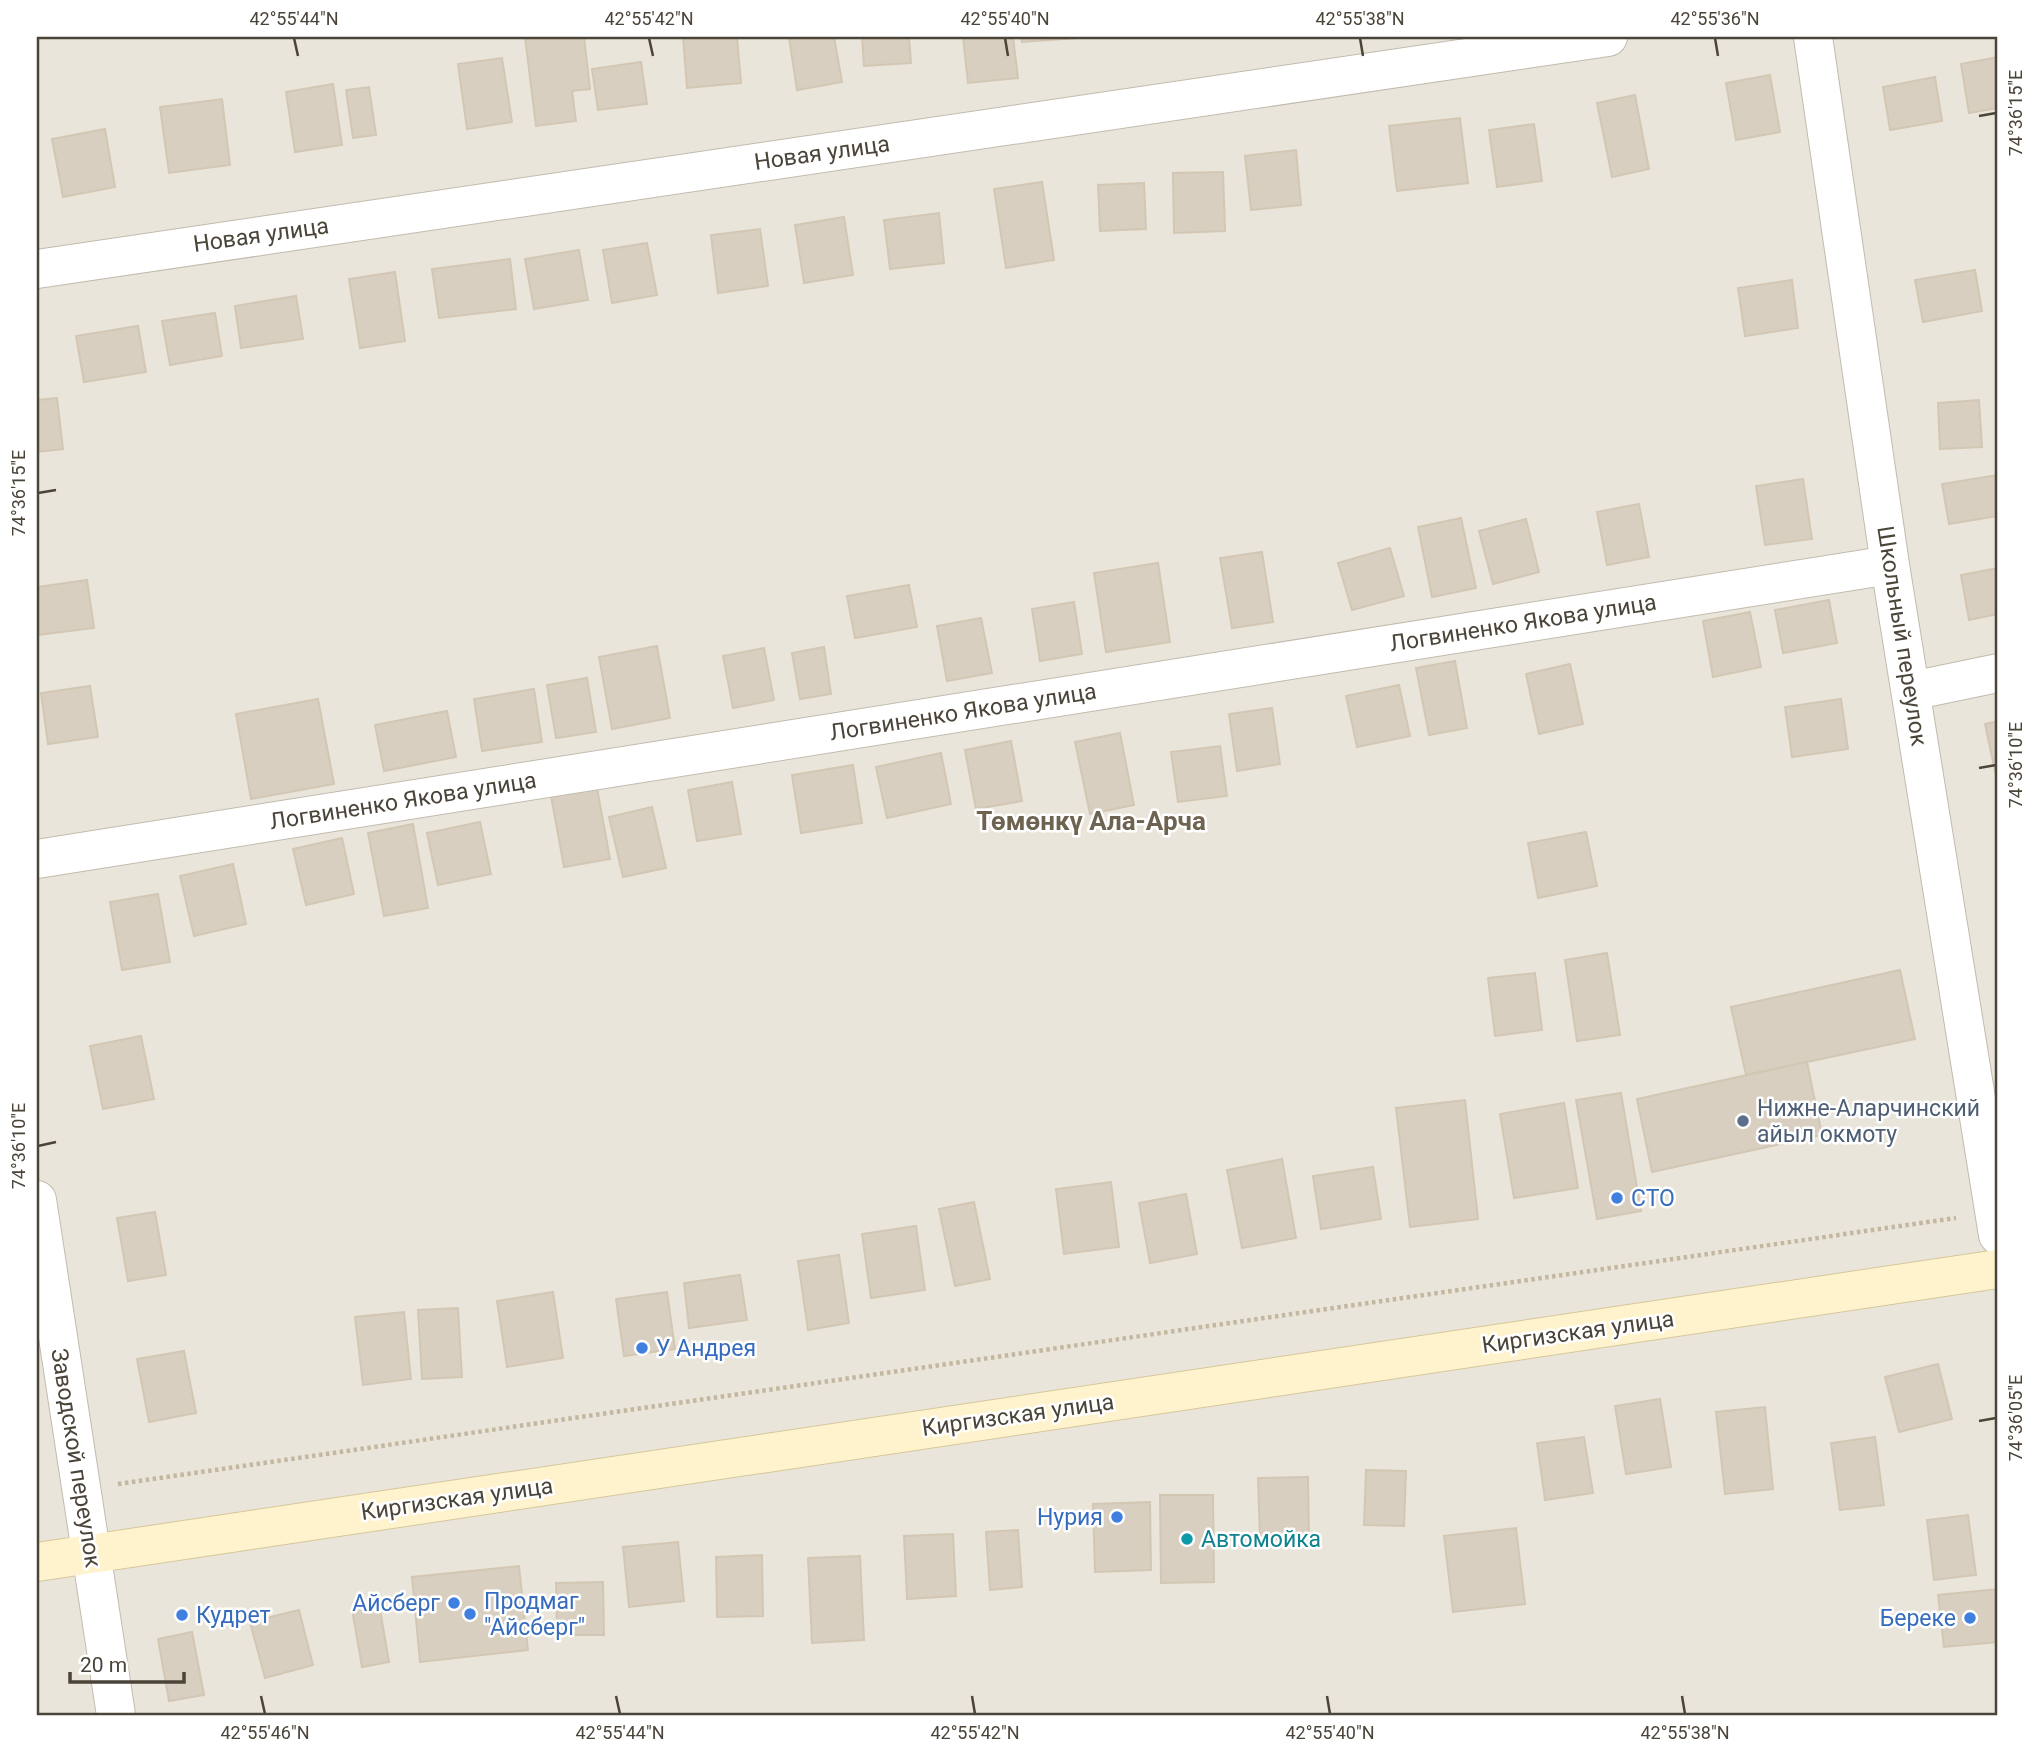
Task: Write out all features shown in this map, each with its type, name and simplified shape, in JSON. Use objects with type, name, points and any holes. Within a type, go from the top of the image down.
[{"type":"main road","name":"Киргизская улица","points":[[37,1562],[1998,1269]]},
{"type":"street","name":"Новая улица","points":[[37,269],[1608,37]]},
{"type":"street","name":"Школьный переулок","points":[[1813,37],[1890,565],[1996,1224]]},
{"type":"street","name":"Логвиненко Якова улица","points":[[37,859],[1890,565]]},
{"type":"street","points":[[1911,691],[1998,673]]},
{"type":"street","name":"Заводской переулок","points":[[37,1200],[116,1715]]},
{"type":"path","points":[[81,1490],[1996,1224]]},
{"type":"shaded area","name":"Төмөнкү Ала-Арча","points":[[37,37],[1998,37],[1998,1715],[37,1715]]},
{"type":"building","points":[[525,37],[584,37],[590,89],[572,91],[576,121],[536,126]]},
{"type":"building","points":[[683,37],[737,37],[741,83],[687,88]]},
{"type":"building","points":[[834,37],[842,82],[797,90],[789,38]]},
{"type":"building","points":[[862,37],[909,37],[911,63],[864,66]]},
{"type":"building","points":[[963,37],[1013,37],[1018,78],[968,83]]},
{"type":"building","points":[[1021,37],[1077,37],[1077,38],[1022,42]]},
{"type":"building","points":[[1998,57],[1998,108],[1969,113],[1961,64]]},
{"type":"building","points":[[502,58],[512,122],[467,129],[458,64]]},
{"type":"building","points":[[641,62],[647,104],[598,110],[592,69]]},
{"type":"building","points":[[1770,75],[1780,132],[1736,140],[1726,83]]},
{"type":"building","points":[[1935,77],[1942,121],[1890,130],[1883,87]]},
{"type":"building","points":[[333,84],[342,145],[295,152],[286,92]]},
{"type":"building","points":[[369,87],[376,135],[353,138],[346,90]]},
{"type":"building","points":[[1635,95],[1649,169],[1612,177],[1597,103]]},
{"type":"building","points":[[222,99],[230,165],[169,173],[160,107]]},
{"type":"building","points":[[1460,118],[1468,183],[1397,191],[1389,126]]},
{"type":"building","points":[[1534,124],[1542,181],[1497,187],[1489,130]]},
{"type":"building","points":[[105,129],[115,187],[63,197],[52,139]]},
{"type":"building","points":[[1296,150],[1301,205],[1251,210],[1245,156]]},
{"type":"building","points":[[1223,172],[1225,231],[1174,233],[1173,173]]},
{"type":"building","points":[[1042,182],[1054,260],[1006,268],[994,189]]},
{"type":"building","points":[[1144,183],[1146,229],[1100,231],[1098,185]]},
{"type":"building","points":[[939,213],[944,263],[890,269],[884,220]]},
{"type":"building","points":[[844,217],[853,275],[804,283],[795,225]]},
{"type":"building","points":[[760,229],[768,286],[718,293],[711,235]]},
{"type":"building","points":[[647,243],[657,295],[612,303],[603,250]]},
{"type":"building","points":[[579,250],[588,300],[534,309],[525,259]]},
{"type":"building","points":[[510,259],[516,309],[439,318],[432,269]]},
{"type":"building","points":[[1975,270],[1982,311],[1923,322],[1915,280]]},
{"type":"building","points":[[395,272],[405,341],[360,348],[349,279]]},
{"type":"building","points":[[1792,280],[1798,328],[1745,336],[1738,288]]},
{"type":"building","points":[[296,296],[303,339],[241,348],[235,306]]},
{"type":"building","points":[[215,313],[222,356],[170,365],[162,321]]},
{"type":"building","points":[[138,326],[146,372],[84,382],[76,336]]},
{"type":"building","points":[[57,398],[63,449],[37,452],[37,400]]},
{"type":"building","points":[[1979,400],[1982,447],[1940,449],[1938,403]]},
{"type":"building","points":[[1998,475],[1998,516],[1949,524],[1942,484]]},
{"type":"building","points":[[1803,479],[1812,539],[1765,545],[1756,486]]},
{"type":"building","points":[[1639,504],[1649,557],[1607,565],[1597,512]]},
{"type":"building","points":[[1461,518],[1476,588],[1432,597],[1418,527]]},
{"type":"building","points":[[1526,519],[1539,572],[1493,584],[1479,531]]},
{"type":"building","points":[[1390,548],[1404,596],[1352,610],[1338,563]]},
{"type":"building","points":[[1262,552],[1273,622],[1232,628],[1220,558]]},
{"type":"building","points":[[1158,563],[1170,642],[1106,652],[1094,573]]},
{"type":"building","points":[[1998,568],[1998,614],[1969,620],[1961,575]]},
{"type":"building","points":[[87,580],[94,628],[37,635],[37,587]]},
{"type":"building","points":[[909,585],[917,627],[855,638],[847,596]]},
{"type":"building","points":[[1829,600],[1837,643],[1783,653],[1775,610]]},
{"type":"building","points":[[1074,602],[1082,654],[1040,661],[1032,609]]},
{"type":"building","points":[[1750,612],[1761,667],[1713,677],[1703,621]]},
{"type":"building","points":[[981,618],[992,673],[947,681],[937,626]]},
{"type":"building","points":[[657,646],[670,718],[612,729],[599,657]]},
{"type":"building","points":[[824,647],[831,694],[800,699],[792,653]]},
{"type":"building","points":[[764,648],[774,700],[733,708],[723,656]]},
{"type":"building","points":[[1455,661],[1467,728],[1429,735],[1416,668]]},
{"type":"building","points":[[1570,664],[1583,724],[1539,734],[1526,674]]},
{"type":"building","points":[[587,678],[596,732],[556,738],[547,685]]},
{"type":"building","points":[[1399,685],[1410,736],[1357,747],[1346,696]]},
{"type":"building","points":[[90,686],[98,737],[48,744],[41,693]]},
{"type":"building","points":[[534,689],[542,742],[482,751],[474,699]]},
{"type":"building","points":[[318,699],[334,784],[251,799],[236,714]]},
{"type":"building","points":[[1841,699],[1848,749],[1792,757],[1785,707]]},
{"type":"building","points":[[1272,708],[1280,764],[1237,771],[1229,714]]},
{"type":"building","points":[[447,711],[456,757],[384,771],[375,725]]},
{"type":"building","points":[[1998,721],[1998,785],[1985,724]]},
{"type":"building","points":[[1120,733],[1134,805],[1090,814],[1075,742]]},
{"type":"building","points":[[1011,741],[1022,801],[976,809],[965,750]]},
{"type":"building","points":[[1220,746],[1227,796],[1178,802],[1171,752]]},
{"type":"building","points":[[941,753],[951,804],[887,818],[876,767]]},
{"type":"building","points":[[853,765],[862,823],[801,833],[792,775]]},
{"type":"building","points":[[732,782],[741,834],[697,841],[688,790]]},
{"type":"building","points":[[597,788],[610,859],[564,867],[551,796]]},
{"type":"building","points":[[652,807],[666,868],[623,877],[609,817]]},
{"type":"building","points":[[480,822],[491,874],[438,885],[427,833]]},
{"type":"building","points":[[413,824],[428,908],[384,916],[368,833]]},
{"type":"building","points":[[1586,832],[1597,886],[1538,898],[1528,843]]},
{"type":"building","points":[[342,838],[354,894],[306,905],[293,849]]},
{"type":"building","points":[[233,864],[246,924],[194,936],[180,876]]},
{"type":"building","points":[[158,894],[170,962],[122,970],[110,902]]},
{"type":"building","points":[[1607,953],[1620,1035],[1577,1041],[1565,960]]},
{"type":"building","points":[[1900,970],[1915,1039],[1746,1075],[1731,1007]]},
{"type":"building","points":[[1535,973],[1542,1030],[1495,1036],[1488,978]]},
{"type":"building","points":[[141,1036],[154,1099],[103,1109],[90,1046]]},
{"type":"building","name":"Нижне-Аларчинский айыл окмоту","points":[[1807,1062],[1822,1135],[1652,1172],[1637,1099]]},
{"type":"building","points":[[1621,1093],[1641,1211],[1597,1219],[1576,1100]]},
{"type":"building","points":[[1465,1100],[1478,1219],[1410,1227],[1396,1108]]},
{"type":"building","points":[[1564,1103],[1578,1188],[1514,1198],[1500,1114]]},
{"type":"building","points":[[1282,1159],[1296,1238],[1242,1248],[1227,1170]]},
{"type":"building","points":[[1373,1167],[1381,1219],[1321,1229],[1313,1176]]},
{"type":"building","points":[[1111,1182],[1119,1247],[1064,1254],[1056,1189]]},
{"type":"building","points":[[1186,1194],[1197,1254],[1150,1263],[1139,1203]]},
{"type":"building","points":[[974,1202],[990,1279],[955,1286],[939,1209]]},
{"type":"building","points":[[155,1212],[166,1275],[128,1281],[117,1218]]},
{"type":"building","points":[[916,1226],[925,1290],[871,1298],[862,1234]]},
{"type":"building","points":[[839,1255],[849,1323],[808,1330],[798,1261]]},
{"type":"building","points":[[740,1275],[747,1320],[689,1328],[684,1283]]},
{"type":"building","points":[[553,1292],[563,1358],[507,1367],[497,1301]]},
{"type":"building","points":[[667,1292],[675,1349],[624,1356],[616,1299]]},
{"type":"building","points":[[458,1308],[462,1377],[422,1379],[418,1310]]},
{"type":"building","points":[[404,1312],[411,1379],[363,1385],[355,1317]]},
{"type":"building","points":[[184,1351],[196,1413],[149,1422],[137,1359]]},
{"type":"building","points":[[1938,1364],[1952,1419],[1899,1432],[1885,1377]]},
{"type":"building","points":[[1660,1399],[1671,1467],[1626,1474],[1615,1406]]},
{"type":"building","points":[[1765,1407],[1773,1489],[1725,1494],[1716,1412]]},
{"type":"building","points":[[1584,1437],[1593,1493],[1545,1500],[1537,1443]]},
{"type":"building","points":[[1875,1437],[1884,1505],[1840,1510],[1831,1443]]},
{"type":"building","points":[[1366,1470],[1406,1471],[1404,1526],[1364,1525]]},
{"type":"building","points":[[1308,1477],[1309,1538],[1260,1539],[1258,1478]]},
{"type":"building","name":"Автомойка","points":[[1160,1495],[1213,1495],[1214,1582],[1161,1583]]},
{"type":"building","points":[[1150,1502],[1151,1570],[1095,1572],[1093,1504]]},
{"type":"building","points":[[1968,1515],[1976,1575],[1934,1580],[1927,1520]]},
{"type":"building","points":[[1516,1528],[1525,1604],[1453,1612],[1444,1536]]},
{"type":"building","points":[[1018,1530],[1022,1587],[990,1590],[986,1532]]},
{"type":"building","points":[[953,1534],[956,1596],[907,1599],[904,1536]]},
{"type":"building","points":[[678,1542],[684,1601],[629,1607],[623,1547]]},
{"type":"building","points":[[762,1555],[763,1616],[717,1617],[716,1557]]},
{"type":"building","points":[[860,1556],[864,1640],[812,1643],[808,1558]]},
{"type":"building","name":"Продмаг \"Айсберг\"","points":[[519,1566],[528,1650],[420,1662],[412,1577]]},
{"type":"building","points":[[603,1582],[604,1635],[557,1635],[556,1583]]},
{"type":"building","name":"Береке","points":[[1998,1589],[1998,1642],[1944,1647],[1938,1595]]},
{"type":"building","points":[[379,1604],[389,1662],[362,1667],[352,1609]]},
{"type":"building","points":[[299,1610],[313,1665],[265,1678],[250,1622]]},
{"type":"building","points":[[192,1632],[204,1695],[169,1701],[158,1639]]},
{"type":"place","name":"Нижне-Аларчинский айыл окмоту","points":[[1743,1121]]},
{"type":"place","name":"СТО","points":[[1617,1198]]},
{"type":"place","name":"У Андрея","points":[[642,1348]]},
{"type":"place","name":"Нурия","points":[[1117,1517]]},
{"type":"place","name":"Автомойка","points":[[1187,1539]]},
{"type":"place","name":"Айсберг","points":[[454,1603]]},
{"type":"place","name":"Продмаг \"Айсберг\"","points":[[470,1614]]},
{"type":"place","name":"Кудрет","points":[[182,1615]]},
{"type":"place","name":"Береке","points":[[1970,1618]]},
{"type":"district","name":"Төмөнкү Ала-Арча","points":[[1091,821]]}]
